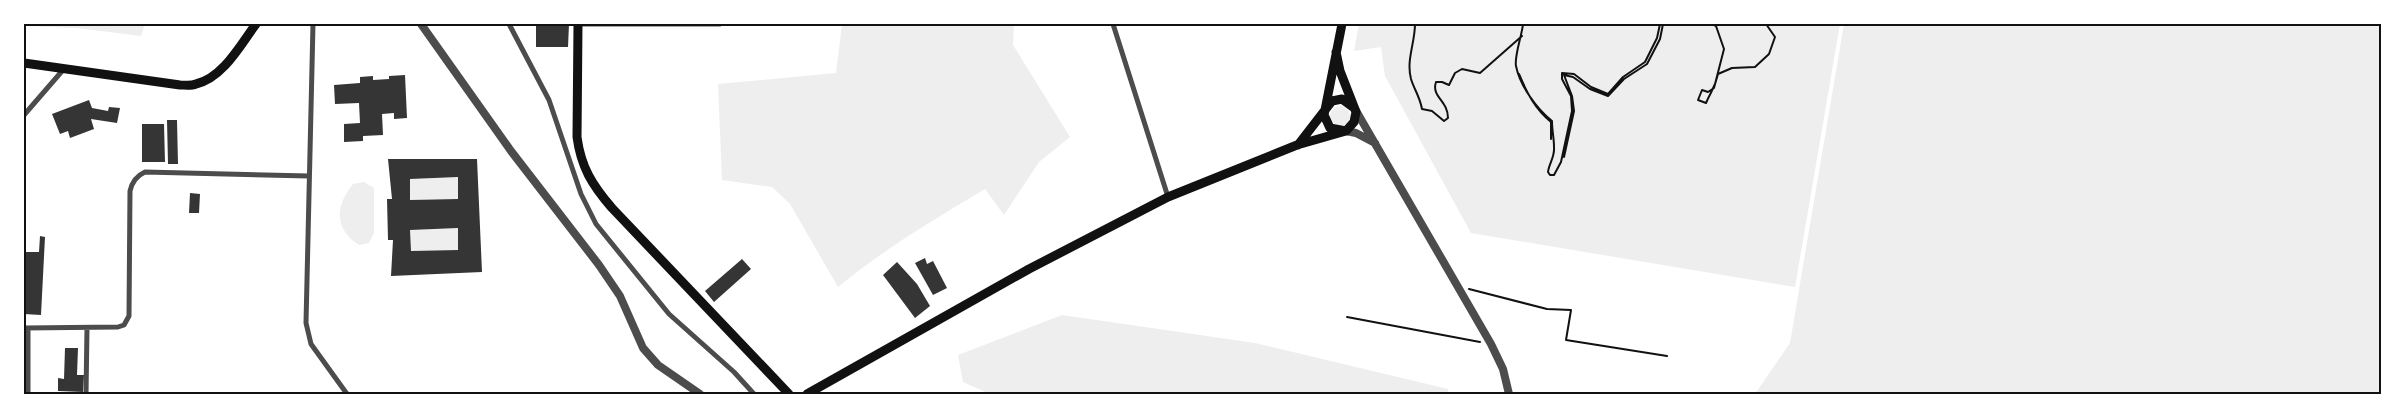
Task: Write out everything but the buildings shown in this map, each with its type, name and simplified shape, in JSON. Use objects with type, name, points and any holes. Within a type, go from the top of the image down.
[{"type":"main road","points":[[24,63],[180,86],[196,84],[210,78],[226,64],[256,24]]},
{"type":"main road","points":[[1342,24],[1325,110],[1325,120],[1330,128],[1346,131]]},
{"type":"main road","points":[[578,25],[577,137],[579,154],[585,171],[595,189],[789,394]]},
{"type":"main road","points":[[807,394],[1029,269],[1168,196],[1298,145],[1346,131],[1354,122],[1354,108],[1340,71],[1336,52]]},
{"type":"main road","points":[[1298,145],[1328,104],[1337,99],[1348,102],[1354,108]]},
{"type":"street","points":[[312,24],[306,323],[311,344],[347,394]]},
{"type":"street","points":[[421,24],[511,151],[599,265],[620,296],[643,348],[658,365],[700,394]]},
{"type":"street","points":[[509,24],[549,100],[581,194],[596,224],[669,314],[734,372],[754,394]]},
{"type":"street","points":[[1113,24],[1168,196]]},
{"type":"street","points":[[24,116],[63,70]]},
{"type":"street","points":[[1354,108],[1491,344],[1503,369],[1509,394]]},
{"type":"street","points":[[1346,131],[1356,133],[1376,144]]},
{"type":"street","points":[[28,394],[26,328],[118,327],[124,325],[129,316],[130,191],[135,179],[140,174],[145,172],[309,176]]},
{"type":"street","points":[[86,328],[86,394]]},
{"type":"lane","points":[[578,25],[720,25]]},
{"type":"path","points":[[1416,24],[1409,52],[1411,79],[1419,94],[1422,109],[1432,111],[1444,121],[1448,118],[1448,110],[1444,102],[1437,97],[1434,88],[1436,82],[1448,85],[1455,73],[1462,69],[1480,73],[1522,36]]},
{"type":"path","points":[[1523,24],[1516,65],[1530,97],[1541,112],[1552,122],[1554,147],[1548,172],[1550,175],[1554,175],[1563,155],[1567,141],[1567,126],[1572,111],[1571,96],[1562,79],[1562,73],[1574,74],[1591,87],[1608,94],[1623,77],[1645,62],[1657,38],[1661,24]]},
{"type":"path","points":[[1712,24],[1716,26],[1724,49],[1714,88],[1708,92],[1702,90],[1698,100],[1706,103],[1710,93],[1715,88],[1718,74],[1732,68],[1755,67],[1769,54],[1774,37],[1766,24]]},
{"type":"path","points":[[1458,286],[1547,309],[1571,310],[1566,340],[1666,356]]},
{"type":"path","points":[[1347,317],[1491,344]]},
{"type":"shaded area","points":[[24,24],[145,24],[141,36],[77,28],[24,26]]},
{"type":"shaded area","points":[[842,24],[1014,24],[1013,45],[1070,137],[1039,162],[1004,215],[985,189],[892,247],[838,287],[790,204],[772,187],[722,180],[718,84],[836,73]]},
{"type":"shaded area","points":[[1359,24],[1840,24],[1795,287],[1471,233],[1385,76],[1381,47],[1354,51]]},
{"type":"shaded area","points":[[1844,24],[2381,24],[2381,394],[1755,394],[1790,343]]},
{"type":"shaded area","points":[[1340,106],[1347,109],[1350,116],[1347,123],[1340,126],[1333,123],[1330,116],[1333,109]]},
{"type":"shaded area","points":[[458,177],[458,199],[410,200],[410,179]]},
{"type":"shaded area","points":[[364,182],[374,188],[374,233],[369,243],[359,245],[345,232],[341,224],[340,209],[347,192],[353,184]]},
{"type":"shaded area","points":[[458,228],[458,250],[411,251],[410,230]]},
{"type":"shaded area","points":[[1062,315],[1255,343],[1448,389],[1448,394],[990,394],[963,382],[958,355]]}]
